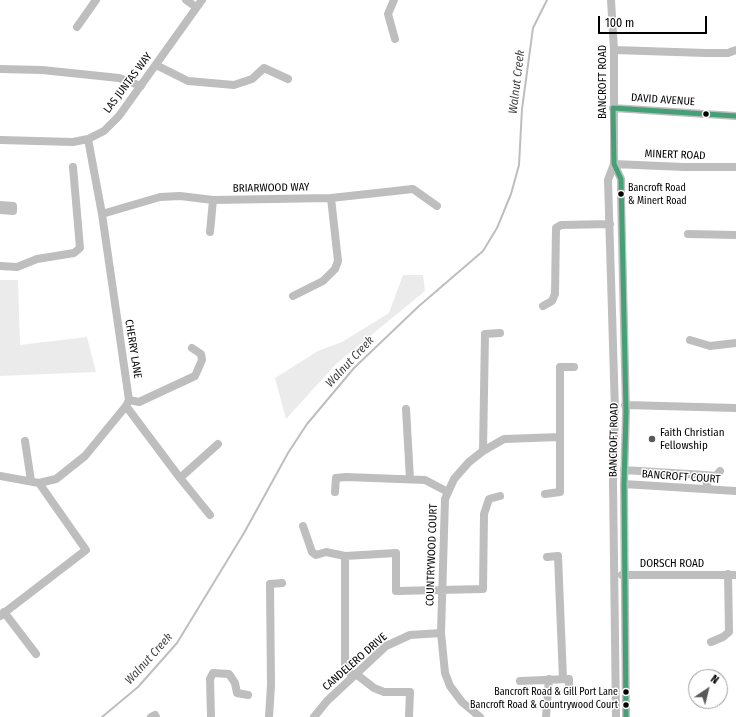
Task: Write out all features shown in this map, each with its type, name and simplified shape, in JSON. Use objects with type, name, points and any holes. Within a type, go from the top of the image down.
[{"type":"street","points":[[77,27],[96,0]]},
{"type":"street","points":[[186,0],[196,8]]},
{"type":"street","name":"LAS JUNTAS WAY","points":[[0,140],[73,142],[88,139],[104,131],[119,116],[202,0]]},
{"type":"street","points":[[394,0],[388,14],[395,39]]},
{"type":"street","name":"BANCROFT ROAD","points":[[611,0],[614,50],[614,164],[608,180],[615,411],[613,482],[616,717]]},
{"type":"street","points":[[614,50],[706,53],[736,50]]},
{"type":"street","points":[[156,66],[188,80],[234,85],[252,79],[264,68],[288,79]]},
{"type":"street","points":[[0,69],[49,70],[119,78],[141,86]]},
{"type":"street","name":"DAVID AVENUE","points":[[613,108],[736,116]]},
{"type":"street","name":"CHERRY LANE","points":[[88,139],[102,214],[127,403]]},
{"type":"street","name":"BANCROFT ROAD","points":[[614,164],[621,179],[626,405],[624,470],[626,717]]},
{"type":"street","name":"MINERT ROAD","points":[[614,164],[684,167],[736,167]]},
{"type":"street","points":[[0,266],[18,266],[37,259],[78,251],[80,245],[74,166]]},
{"type":"street","name":"BRIARWOOD WAY","points":[[102,214],[160,197],[180,196],[213,200],[330,198],[413,189],[437,206]]},
{"type":"street","points":[[293,296],[329,276],[338,260],[330,198]]},
{"type":"street","points":[[210,232],[213,200]]},
{"type":"street","points":[[0,205],[13,209],[0,210]]},
{"type":"street","points":[[543,306],[552,300],[555,294],[556,228],[561,225],[610,224]]},
{"type":"street","points":[[688,234],[736,235]]},
{"type":"street","points":[[483,451],[485,334],[500,333]]},
{"type":"street","points":[[690,340],[710,346],[736,343]]},
{"type":"street","points":[[0,476],[35,482],[56,479],[85,456],[127,403],[139,402],[195,376],[202,360],[201,354],[192,348]]},
{"type":"street","points":[[545,494],[560,492],[560,367],[574,367]]},
{"type":"street","points":[[127,403],[180,478],[210,514]]},
{"type":"street","points":[[626,405],[736,408]]},
{"type":"street","points":[[406,409],[410,479]]},
{"type":"street","name":"COUNTRYWOOD COURT","points":[[480,717],[462,702],[450,686],[445,673],[441,633],[444,515],[446,498],[454,479],[469,462],[483,451],[504,439],[560,437]]},
{"type":"street","points":[[25,442],[35,482],[86,550],[2,614],[36,654]]},
{"type":"street","points":[[180,478],[218,444]]},
{"type":"street","points":[[624,470],[716,476],[720,471]]},
{"type":"street","points":[[705,475],[708,490]]},
{"type":"street","points":[[335,492],[336,478],[346,476],[425,480],[448,492]]},
{"type":"street","name":"BANCROFT COURT","points":[[624,484],[736,491]]},
{"type":"street","points":[[303,526],[312,552],[316,555],[326,552],[345,556],[396,553],[396,591],[483,589],[484,514],[489,499],[500,496]]},
{"type":"street","points":[[345,556],[345,665],[355,675],[374,688],[384,692],[410,692],[409,717]]},
{"type":"street","points":[[547,557],[558,556],[563,679]]},
{"type":"street","name":"DORSCH ROAD","points":[[615,574],[732,575],[728,632],[723,637],[711,642]]},
{"type":"street","points":[[269,717],[271,685],[270,584],[282,583]]},
{"type":"street","name":"CANDELERO DRIVE","points":[[314,717],[327,701],[386,646],[400,638],[410,635],[441,633]]},
{"type":"street","points":[[211,717],[210,679],[212,673],[229,674],[235,682],[237,693],[248,695]]},
{"type":"street","points":[[546,717],[549,679]]},
{"type":"street","points":[[520,680],[569,679],[569,691]]},
{"type":"street","points":[[152,717],[155,715],[156,717]]},
{"type":"shaded area","points":[[403,275],[423,275],[425,291],[336,364],[286,419],[275,378],[318,351],[342,342],[389,313]]},
{"type":"shaded area","points":[[0,280],[18,280],[20,345],[87,337],[96,372],[0,376]]},
{"type":"waterway","name":"Walnut Creek","points":[[102,717],[138,687],[177,643],[244,533],[288,453],[307,424],[354,368],[419,306],[483,251],[497,228],[511,194],[519,165],[522,109],[533,28],[547,0]]},
{"type":"transit line","points":[[613,108],[614,164],[621,179],[626,412],[624,484],[626,717]]},
{"type":"transit line","points":[[613,108],[736,116]]},
{"type":"place","name":"Bancroft Road & Minert Road","points":[[621,194]]},
{"type":"place","name":"Faith Christian Fellowship","points":[[652,439]]},
{"type":"place","name":"Bancroft Road & Gill Port Lane","points":[[626,692]]},
{"type":"place","name":"Bancroft Road & Countrywood Court","points":[[626,705]]}]
